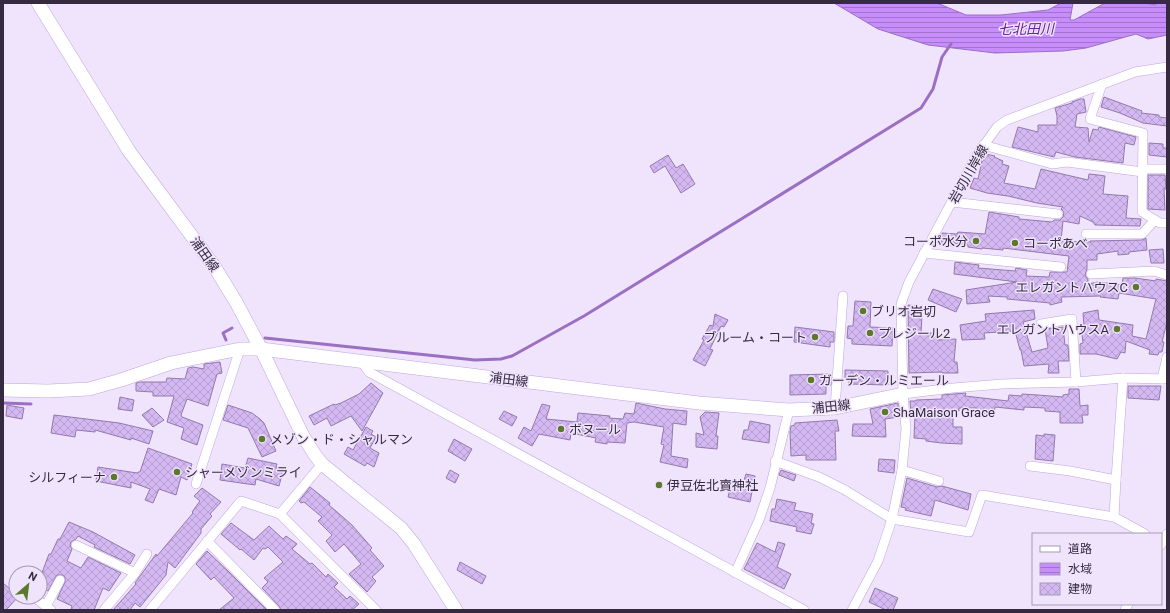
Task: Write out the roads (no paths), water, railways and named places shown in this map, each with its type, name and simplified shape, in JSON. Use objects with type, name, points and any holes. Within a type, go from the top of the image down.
[{"type":"street","name":"浦田線","points":[[38,3],[132,157],[214,266],[261,348],[692,402],[789,410],[835,408],[903,394],[1002,384],[1076,382],[1123,378],[1164,379]]},
{"type":"street","name":"岩切川岸線","points":[[852,610],[878,561],[892,519],[902,470],[906,429],[903,394],[901,304],[909,282],[983,145],[997,127],[1007,120],[1135,72],[1167,67]]},
{"type":"street","points":[[1102,84],[1090,119],[1143,133],[1142,212],[1160,223],[1167,223]]},
{"type":"street","points":[[983,145],[1052,164],[1066,162],[1143,170],[1167,169]]},
{"type":"street","points":[[952,202],[1058,214]]},
{"type":"street","points":[[1086,234],[1142,234],[1155,220]]},
{"type":"street","points":[[924,253],[1061,267]]},
{"type":"street","points":[[1091,274],[1154,271],[1167,275]]},
{"type":"street","points":[[835,408],[843,296]]},
{"type":"street","points":[[1041,324],[1072,319],[1076,382]]},
{"type":"street","points":[[3,390],[48,391],[89,389],[122,380],[171,363],[240,349],[261,348],[303,436],[315,455],[322,464],[401,528],[414,544],[456,610]]},
{"type":"street","points":[[196,484],[240,349]]},
{"type":"street","points":[[1164,379],[1167,357]]},
{"type":"street","points":[[360,360],[369,372],[804,610]]},
{"type":"street","points":[[1114,517],[1123,378]]},
{"type":"street","points":[[735,573],[759,520],[770,488],[789,410]]},
{"type":"street","points":[[776,461],[819,477],[845,490],[892,519],[969,532],[982,495],[1114,517],[1144,533]]},
{"type":"street","points":[[280,514],[322,464]]},
{"type":"street","points":[[1030,466],[1070,471],[1116,480]]},
{"type":"street","points":[[902,470],[939,481]]},
{"type":"street","points":[[162,610],[153,607],[241,501],[280,514],[375,610]]},
{"type":"street","points":[[1163,544],[1167,534]]},
{"type":"street","points":[[207,541],[275,610]]},
{"type":"street","points":[[81,549],[135,573]]},
{"type":"street","points":[[104,610],[135,573],[147,554]]},
{"type":"street","points":[[49,608],[60,580]]},
{"type":"water","name":"七北田川","points":[[834,3],[937,3],[966,15],[1001,15],[1048,10],[1061,3],[1073,3],[1070,20],[1074,20],[1105,3],[1144,3],[1156,5],[1155,3],[1167,3],[1167,35],[1148,39],[1136,34],[1086,48],[1063,51],[995,53],[928,45],[878,29]]},
{"type":"waterway","points":[[265,338],[475,360],[501,359],[512,356],[584,316],[921,108],[933,89],[942,57],[951,44]]},
{"type":"waterway","points":[[226,340],[223,333],[232,328]]},
{"type":"waterway","points":[[3,403],[31,404]]},
{"type":"place","name":"コーポ水分","points":[[976,241]]},
{"type":"place","name":"コーポあべ","points":[[1015,243]]},
{"type":"place","name":"エレガントハウスC","points":[[1136,287]]},
{"type":"place","name":"ブリオ岩切","points":[[863,311]]},
{"type":"place","name":"エレガントハウスA","points":[[1117,329]]},
{"type":"place","name":"プレジール2","points":[[870,333]]},
{"type":"place","name":"ブルーム・コート","points":[[815,337]]},
{"type":"place","name":"ガーデン・ルミエール","points":[[811,380]]},
{"type":"place","name":"ShaMaison Grace","points":[[885,412]]},
{"type":"place","name":"ボヌール","points":[[561,429]]},
{"type":"place","name":"メゾン・ド・シャルマン","points":[[262,439]]},
{"type":"place","name":"シャーメゾンミライ","points":[[177,472]]},
{"type":"place","name":"シルフィーナ","points":[[114,477]]},
{"type":"place","name":"伊豆佐北賣神社","points":[[659,485]]}]
